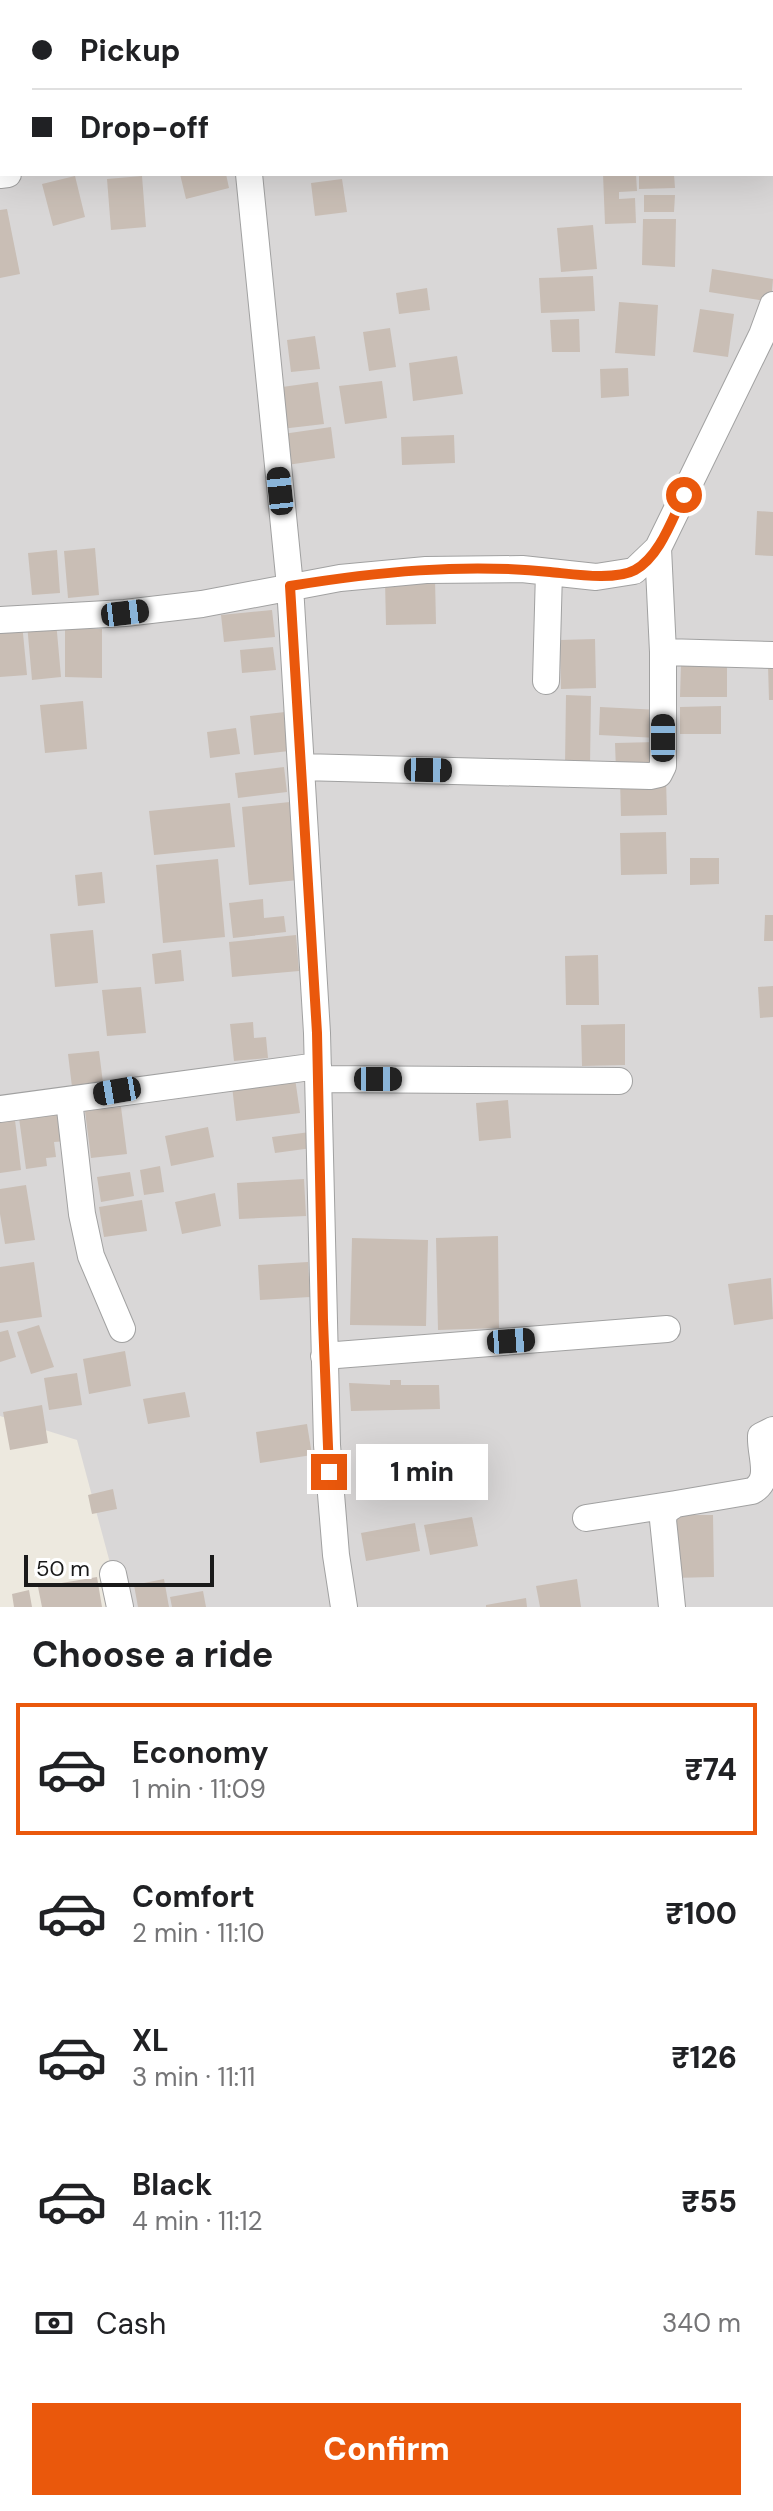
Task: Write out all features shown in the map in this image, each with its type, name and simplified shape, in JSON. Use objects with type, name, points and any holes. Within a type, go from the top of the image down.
[{"type":"street","points":[[249,176],[290,586],[318,1072],[328,1461],[344,1607]]},
{"type":"street","points":[[0,620],[125,613],[202,604],[340,578],[426,570],[522,569],[596,577],[634,571],[658,548],[762,335],[773,305]]},
{"type":"street","points":[[301,767],[659,774],[663,766],[663,652],[658,548]]},
{"type":"street","points":[[546,681],[549,572]]},
{"type":"street","points":[[663,652],[773,655]]},
{"type":"street","points":[[0,1109],[193,1081],[318,1072],[619,1081]]},
{"type":"street","points":[[69,1100],[82,1214],[91,1256],[122,1329]]},
{"type":"street","points":[[324,1356],[667,1329]]},
{"type":"street","points":[[586,1518],[761,1488],[766,1476],[761,1436],[773,1430]]},
{"type":"street","points":[[672,1607],[663,1520],[665,1511],[676,1504]]},
{"type":"street","points":[[113,1574],[120,1607]]},
{"type":"shaded area","points":[[0,176],[773,176],[773,1607],[126,1607],[113,1574],[77,1440],[0,1416]]},
{"type":"building","points":[[75,176],[85,217],[53,226],[42,184]]},
{"type":"building","points":[[142,176],[146,227],[111,230],[107,179]]},
{"type":"building","points":[[180,176],[226,176],[229,188],[186,199]]},
{"type":"building","points":[[603,176],[636,176],[637,191],[619,192],[619,199],[635,198],[636,223],[605,224]]},
{"type":"building","points":[[639,176],[674,176],[675,188],[639,189]]},
{"type":"building","points":[[342,179],[347,212],[315,216],[311,183]]},
{"type":"building","points":[[644,195],[675,195],[674,212],[644,212]]},
{"type":"building","points":[[7,209],[20,274],[0,278],[0,210]]},
{"type":"building","points":[[643,219],[676,219],[675,267],[642,265]]},
{"type":"building","points":[[593,225],[597,269],[561,272],[557,228]]},
{"type":"building","points":[[712,269],[773,279],[771,302],[709,292]]},
{"type":"building","points":[[593,276],[595,311],[541,313],[539,278]]},
{"type":"building","points":[[427,288],[430,310],[399,314],[396,293]]},
{"type":"building","points":[[619,302],[658,305],[655,356],[615,353]]},
{"type":"building","points":[[700,309],[734,314],[728,357],[693,352]]},
{"type":"building","points":[[579,319],[580,352],[552,352],[550,320]]},
{"type":"building","points":[[390,328],[396,367],[369,371],[363,332]]},
{"type":"building","points":[[315,336],[320,369],[291,372],[287,340]]},
{"type":"building","points":[[457,356],[463,394],[413,401],[409,363]]},
{"type":"building","points":[[628,368],[629,396],[601,398],[600,369]]},
{"type":"building","points":[[382,381],[387,418],[345,424],[339,386]]},
{"type":"building","points":[[318,382],[324,424],[281,429],[275,388]]},
{"type":"building","points":[[331,427],[335,458],[287,465],[283,434]]},
{"type":"building","points":[[454,435],[455,463],[402,465],[401,437]]},
{"type":"building","points":[[757,511],[773,512],[773,556],[755,555]]},
{"type":"building","points":[[95,548],[99,595],[68,598],[64,551]]},
{"type":"building","points":[[57,550],[60,593],[32,595],[28,553]]},
{"type":"building","points":[[435,579],[436,624],[386,625],[385,581]]},
{"type":"building","points":[[272,610],[275,637],[224,642],[221,615]]},
{"type":"building","points":[[56,621],[61,677],[32,680],[27,624]]},
{"type":"building","points":[[22,623],[27,675],[0,677],[0,625]]},
{"type":"building","points":[[65,629],[102,629],[102,678],[65,677]]},
{"type":"building","points":[[595,639],[596,688],[561,689],[560,640]]},
{"type":"building","points":[[273,647],[276,670],[242,673],[240,650]]},
{"type":"building","points":[[681,664],[727,665],[727,697],[680,697]]},
{"type":"building","points":[[768,665],[773,665],[773,700],[769,700]]},
{"type":"building","points":[[566,695],[591,696],[590,767],[565,766]]},
{"type":"building","points":[[83,701],[87,749],[45,753],[40,705]]},
{"type":"building","points":[[721,706],[721,734],[680,734],[680,707]]},
{"type":"building","points":[[600,707],[660,710],[658,738],[599,735]]},
{"type":"building","points":[[285,712],[289,751],[254,755],[250,716]]},
{"type":"building","points":[[236,728],[240,754],[210,758],[207,732]]},
{"type":"building","points":[[657,742],[657,769],[616,770],[615,743]]},
{"type":"building","points":[[284,767],[287,792],[238,798],[235,773]]},
{"type":"building","points":[[666,779],[667,815],[621,816],[620,780]]},
{"type":"building","points":[[290,802],[298,880],[249,885],[242,807]]},
{"type":"building","points":[[230,803],[235,847],[154,855],[149,811]]},
{"type":"building","points":[[666,832],[667,874],[621,875],[620,833]]},
{"type":"building","points":[[690,858],[719,858],[719,884],[690,885]]},
{"type":"building","points":[[218,859],[225,937],[163,943],[156,865]]},
{"type":"building","points":[[102,872],[105,903],[78,906],[75,875]]},
{"type":"building","points":[[263,899],[264,918],[284,916],[286,932],[233,938],[229,903]]},
{"type":"building","points":[[765,915],[773,915],[773,941],[764,941]]},
{"type":"building","points":[[93,930],[98,983],[55,987],[50,934]]},
{"type":"building","points":[[296,935],[299,971],[232,977],[229,942]]},
{"type":"building","points":[[181,950],[184,981],[155,984],[152,954]]},
{"type":"building","points":[[598,955],[599,1005],[566,1005],[565,956]]},
{"type":"building","points":[[773,986],[773,1017],[760,1018],[758,987]]},
{"type":"building","points":[[141,987],[146,1033],[107,1036],[102,990]]},
{"type":"building","points":[[253,1022],[254,1038],[266,1037],[268,1058],[234,1061],[230,1024]]},
{"type":"building","points":[[625,1024],[625,1065],[582,1066],[581,1025]]},
{"type":"building","points":[[99,1051],[103,1083],[72,1087],[68,1054]]},
{"type":"building","points":[[295,1078],[300,1113],[236,1121],[232,1086]]},
{"type":"building","points":[[508,1100],[511,1138],[479,1141],[476,1103]]},
{"type":"building","points":[[121,1107],[127,1154],[91,1158],[85,1111]]},
{"type":"building","points":[[64,1112],[67,1141],[54,1142],[56,1157],[46,1158],[47,1166],[26,1169],[19,1118]]},
{"type":"building","points":[[15,1120],[21,1170],[0,1173],[0,1122]]},
{"type":"building","points":[[208,1127],[214,1157],[171,1166],[165,1136]]},
{"type":"building","points":[[310,1132],[312,1148],[275,1153],[272,1137]]},
{"type":"building","points":[[160,1166],[164,1192],[144,1195],[140,1170]]},
{"type":"building","points":[[130,1172],[134,1196],[101,1202],[97,1177]]},
{"type":"building","points":[[304,1179],[306,1216],[239,1219],[237,1183]]},
{"type":"building","points":[[26,1185],[35,1240],[5,1244],[0,1189]]},
{"type":"building","points":[[215,1193],[221,1226],[182,1234],[175,1202]]},
{"type":"building","points":[[142,1200],[147,1231],[104,1237],[99,1207]]},
{"type":"building","points":[[498,1236],[499,1328],[438,1330],[436,1238]]},
{"type":"building","points":[[352,1238],[428,1240],[426,1326],[350,1325]]},
{"type":"building","points":[[34,1262],[42,1317],[0,1323],[0,1267]]},
{"type":"building","points":[[308,1262],[310,1297],[260,1300],[258,1265]]},
{"type":"building","points":[[771,1278],[773,1319],[734,1325],[728,1284]]},
{"type":"building","points":[[39,1325],[54,1367],[31,1374],[17,1332]]},
{"type":"building","points":[[8,1330],[16,1357],[0,1362],[0,1332]]},
{"type":"building","points":[[125,1351],[131,1386],[89,1394],[83,1359]]},
{"type":"building","points":[[77,1373],[82,1405],[49,1410],[44,1378]]},
{"type":"building","points":[[390,1380],[401,1380],[401,1385],[439,1385],[440,1409],[351,1411],[349,1383],[390,1385]]},
{"type":"building","points":[[185,1392],[190,1417],[148,1424],[143,1399]]},
{"type":"building","points":[[42,1405],[48,1443],[10,1450],[3,1412]]},
{"type":"building","points":[[307,1424],[312,1455],[260,1463],[256,1432]]},
{"type":"building","points":[[113,1489],[117,1509],[92,1514],[88,1495]]},
{"type":"building","points":[[672,1515],[713,1515],[714,1577],[672,1578]]},
{"type":"building","points":[[472,1517],[478,1546],[430,1555],[424,1525]]},
{"type":"building","points":[[415,1523],[420,1551],[366,1561],[361,1533]]},
{"type":"building","points":[[97,1577],[102,1607],[42,1607],[38,1587]]},
{"type":"building","points":[[164,1579],[169,1607],[138,1607],[134,1585]]},
{"type":"building","points":[[577,1579],[581,1607],[540,1607],[536,1586]]},
{"type":"building","points":[[29,1590],[32,1607],[14,1607],[12,1594]]},
{"type":"building","points":[[203,1591],[206,1607],[172,1607],[170,1597]]},
{"type":"building","points":[[526,1598],[527,1607],[486,1607],[486,1605]]},
{"type":"route","points":[[329,1472],[317,1033],[290,586],[426,570],[522,569],[596,577],[634,571],[658,548],[684,495]]}]
